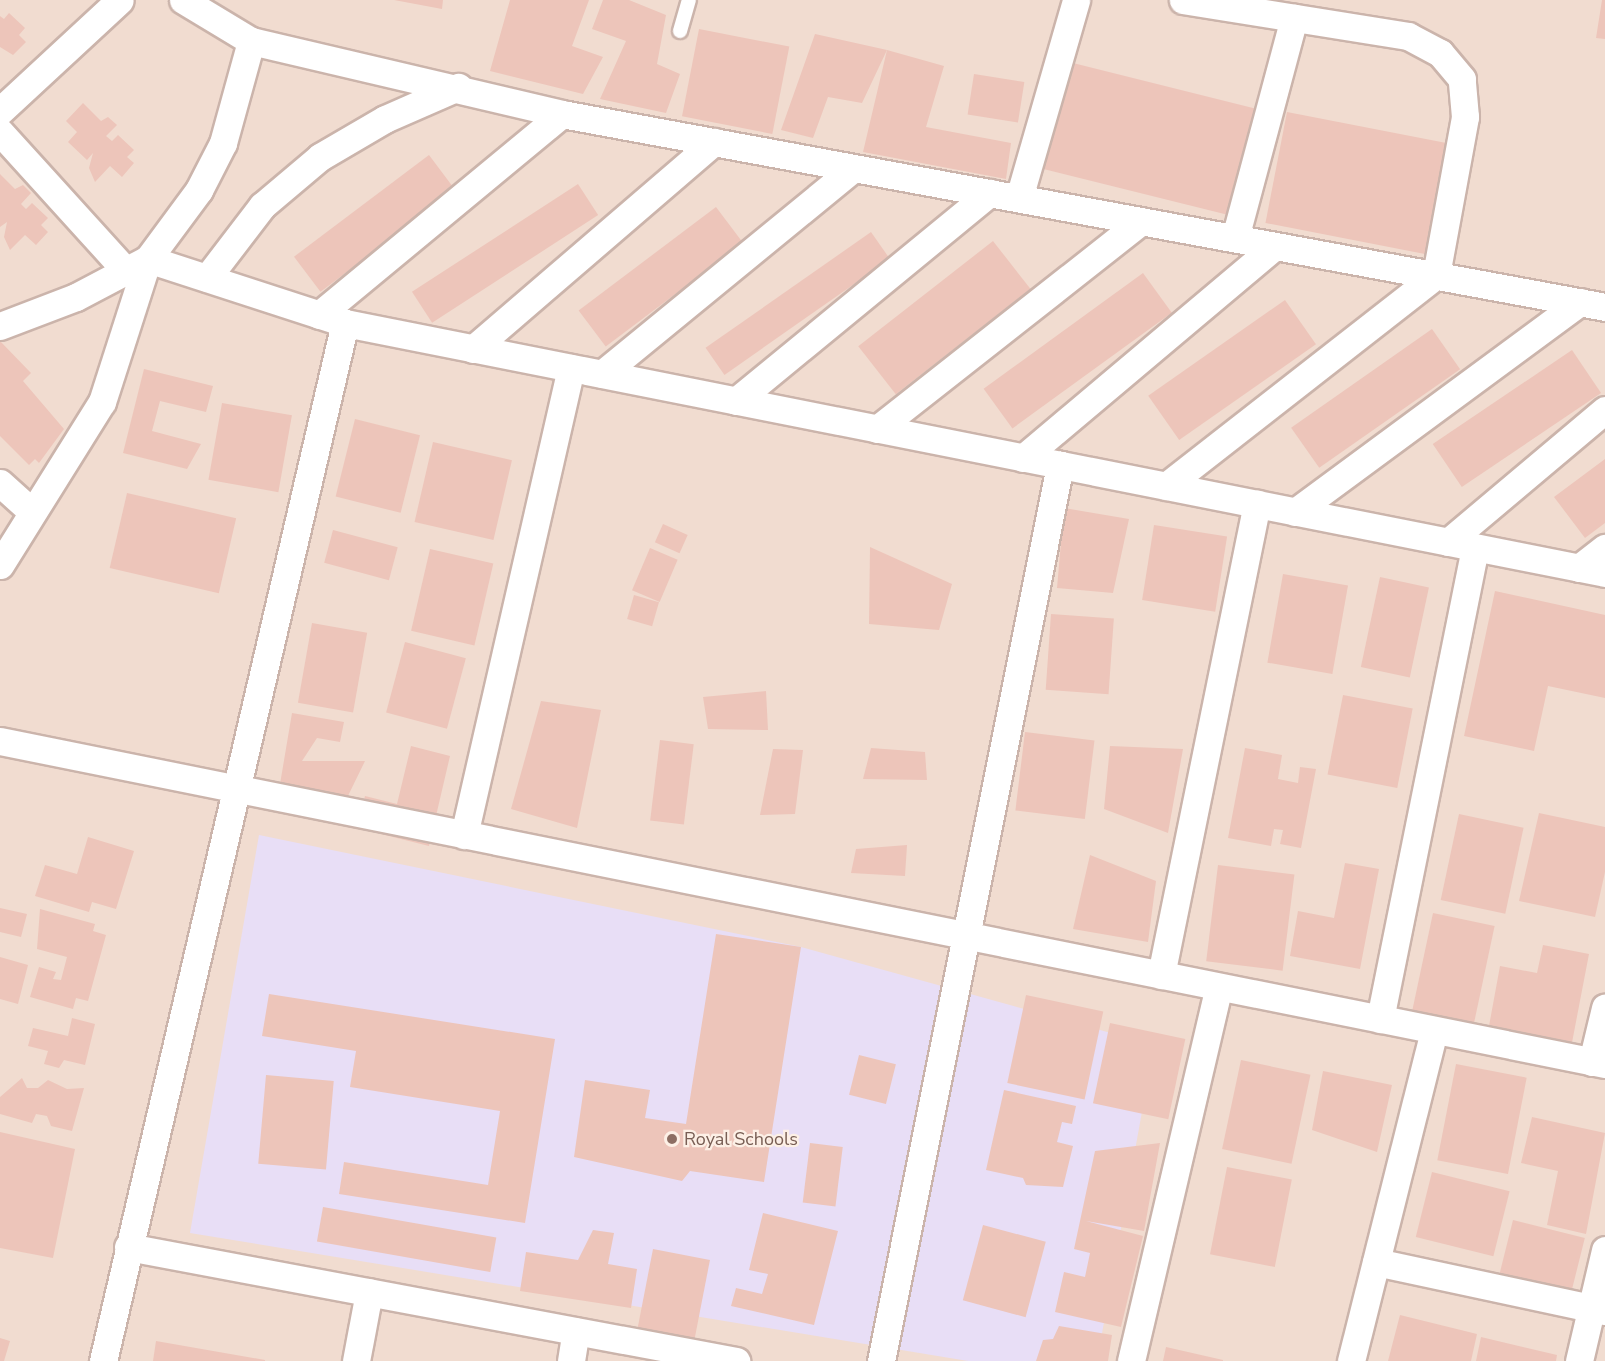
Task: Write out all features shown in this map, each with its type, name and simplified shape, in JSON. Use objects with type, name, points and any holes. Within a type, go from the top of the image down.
[{"type":"street","points":[[0,111],[120,0]]},
{"type":"street","points":[[183,0],[251,41],[458,87],[562,114],[1593,305]]},
{"type":"street","points":[[1019,198],[1076,0]]},
{"type":"street","points":[[1166,486],[1436,276],[1465,117],[1462,79],[1440,53],[1408,36],[1183,0]]},
{"type":"street","points":[[1235,238],[1294,18]]},
{"type":"street","points":[[0,565],[30,510],[102,402],[138,266],[199,190],[223,143],[251,41]]},
{"type":"street","points":[[207,278],[261,206],[320,157],[386,119],[458,87]]},
{"type":"street","points":[[319,315],[562,114]]},
{"type":"street","points":[[0,132],[138,266]]},
{"type":"street","points":[[473,349],[714,142]]},
{"type":"street","points":[[602,374],[854,168]]},
{"type":"street","points":[[736,401],[988,193]]},
{"type":"street","points":[[877,429],[1141,221]]},
{"type":"street","points":[[1023,458],[1275,246]]},
{"type":"street","points":[[0,326],[138,266],[207,278],[345,323],[1592,570],[1605,548]]},
{"type":"street","points":[[1295,512],[1593,305]]},
{"type":"street","points":[[103,1361],[345,323]]},
{"type":"street","points":[[464,835],[571,368]]},
{"type":"street","points":[[1448,542],[1605,410]]},
{"type":"street","points":[[881,1361],[968,936],[1060,465]]},
{"type":"street","points":[[0,483],[30,510]]},
{"type":"street","points":[[1161,975],[1257,504]]},
{"type":"street","points":[[1380,1019],[1475,547]]},
{"type":"street","points":[[0,741],[1599,1063],[1605,1008]]},
{"type":"street","points":[[1131,1361],[1219,987]]},
{"type":"street","points":[[1355,1360],[1376,1262],[1434,1030]]},
{"type":"street","points":[[128,1247],[736,1361]]},
{"type":"street","points":[[1579,1361],[1598,1310],[1605,1250]]},
{"type":"street","points":[[1376,1262],[1598,1310]]},
{"type":"street","points":[[356,1361],[369,1292]]},
{"type":"street","points":[[571,1361],[576,1331]]},
{"type":"lane","points":[[680,31],[689,0]]},
{"type":"shaded area","points":[[0,0],[1605,0],[1605,1361],[0,1361]]},
{"type":"shaded area","name":"Royal Schools","points":[[259,835],[801,947],[1154,1045],[1097,1361],[968,1361],[190,1233]]},
{"type":"building","points":[[394,0],[443,0],[442,9]]},
{"type":"building","points":[[510,0],[589,0],[572,46],[603,57],[583,94],[490,71]]},
{"type":"building","points":[[603,0],[629,0],[666,15],[657,64],[680,74],[666,113],[600,99],[626,41],[592,29]]},
{"type":"building","points":[[1602,0],[1605,0],[1605,39],[1596,38]]},
{"type":"building","points":[[9,13],[25,28],[19,35],[26,42],[13,55],[0,47],[0,16],[4,19]]},
{"type":"building","points":[[699,29],[789,47],[772,134],[682,116]]},
{"type":"building","points":[[815,34],[887,50],[862,103],[828,97],[813,138],[781,130]]},
{"type":"building","points":[[887,50],[944,66],[926,127],[1011,143],[1006,179],[863,152]]},
{"type":"building","points":[[1061,60],[1256,109],[1229,215],[1034,167]]},
{"type":"building","points":[[974,74],[1024,82],[1018,122],[968,114]]},
{"type":"building","points":[[83,103],[101,121],[108,117],[117,125],[106,136],[112,141],[118,135],[134,150],[127,157],[134,163],[122,177],[110,166],[95,182],[89,168],[93,153],[87,160],[68,142],[77,132],[66,121]]},
{"type":"building","points":[[1287,112],[1449,143],[1427,254],[1265,223]]},
{"type":"building","points":[[429,155],[455,190],[321,292],[294,257]]},
{"type":"building","points":[[0,174],[15,189],[23,185],[31,193],[21,204],[26,209],[32,203],[48,218],[41,225],[48,232],[36,245],[25,235],[10,250],[4,237],[7,222],[0,227]]},
{"type":"building","points":[[578,184],[598,215],[432,323],[412,292]]},
{"type":"building","points":[[716,207],[743,243],[606,346],[579,311]]},
{"type":"building","points":[[871,232],[890,259],[724,375],[706,348]]},
{"type":"building","points":[[993,241],[1031,289],[896,394],[858,346]]},
{"type":"building","points":[[1143,273],[1172,313],[1012,428],[984,389]]},
{"type":"building","points":[[1285,300],[1316,344],[1179,440],[1148,396]]},
{"type":"building","points":[[1432,329],[1460,369],[1319,468],[1291,428]]},
{"type":"building","points":[[0,341],[31,373],[23,381],[64,429],[39,463],[35,459],[29,465],[0,436]]},
{"type":"building","points":[[1572,350],[1601,393],[1462,487],[1433,444]]},
{"type":"building","points":[[144,369],[213,386],[206,412],[160,401],[152,431],[201,444],[187,469],[123,453]]},
{"type":"building","points":[[222,403],[292,415],[278,492],[208,480]]},
{"type":"building","points":[[355,419],[420,435],[401,513],[336,497]]},
{"type":"building","points":[[433,442],[512,460],[493,540],[415,522]]},
{"type":"building","points":[[1605,459],[1605,523],[1585,538],[1554,497]]},
{"type":"building","points":[[127,493],[236,518],[219,593],[110,568]]},
{"type":"building","points":[[1064,508],[1129,519],[1113,593],[1057,588]]},
{"type":"building","points":[[663,524],[688,535],[680,553],[655,542]]},
{"type":"building","points":[[1154,525],[1227,537],[1215,612],[1142,600]]},
{"type":"building","points":[[333,530],[398,547],[389,580],[324,563]]},
{"type":"building","points":[[870,547],[952,584],[939,630],[869,624]]},
{"type":"building","points":[[650,548],[678,560],[660,602],[632,590]]},
{"type":"building","points":[[430,549],[493,564],[474,645],[411,631]]},
{"type":"building","points":[[1283,574],[1348,585],[1332,674],[1267,663]]},
{"type":"building","points":[[1380,577],[1429,587],[1410,677],[1361,667]]},
{"type":"building","points":[[1495,591],[1605,615],[1605,698],[1548,686],[1534,751],[1464,736]]},
{"type":"building","points":[[634,595],[659,602],[652,626],[627,619]]},
{"type":"building","points":[[1051,614],[1114,618],[1109,694],[1046,690]]},
{"type":"building","points":[[312,623],[367,633],[353,712],[298,703]]},
{"type":"building","points":[[405,642],[466,658],[447,729],[386,713]]},
{"type":"building","points":[[766,691],[768,730],[708,729],[703,697]]},
{"type":"building","points":[[1343,695],[1413,709],[1397,788],[1328,775]]},
{"type":"building","points":[[541,701],[601,710],[577,828],[511,809]]},
{"type":"building","points":[[292,713],[344,722],[340,742],[317,738],[302,761],[365,761],[345,802],[279,790]]},
{"type":"building","points":[[1025,732],[1094,741],[1085,819],[1015,810]]},
{"type":"building","points":[[660,740],[694,744],[684,825],[650,820]]},
{"type":"building","points":[[411,746],[450,756],[429,846],[357,828],[365,796],[397,804]]},
{"type":"building","points":[[1110,746],[1183,749],[1168,833],[1104,809]]},
{"type":"building","points":[[871,748],[925,752],[927,780],[863,779]]},
{"type":"building","points":[[1245,748],[1282,755],[1278,779],[1298,783],[1300,767],[1316,769],[1301,848],[1280,844],[1283,830],[1274,829],[1271,846],[1228,838]]},
{"type":"building","points":[[773,749],[803,750],[795,814],[760,815]]},
{"type":"building","points":[[1539,813],[1605,827],[1605,872],[1595,917],[1519,901]]},
{"type":"building","points":[[1459,814],[1524,828],[1505,914],[1441,900]]},
{"type":"building","points":[[88,837],[134,851],[116,909],[92,902],[89,912],[35,896],[45,865],[77,874]]},
{"type":"building","points":[[907,845],[905,876],[851,873],[856,849]]},
{"type":"building","points":[[1090,855],[1156,881],[1148,942],[1073,929]]},
{"type":"building","points":[[1345,863],[1379,869],[1360,969],[1290,956],[1298,911],[1334,918]]},
{"type":"building","points":[[1218,865],[1294,874],[1283,971],[1206,961]]},
{"type":"building","points":[[0,908],[27,914],[21,937],[0,932]]},
{"type":"building","points":[[40,909],[95,924],[93,931],[106,935],[88,1001],[76,998],[73,1009],[30,997],[39,967],[56,972],[53,979],[61,980],[67,957],[37,949]]},
{"type":"building","points":[[1433,913],[1495,926],[1473,1026],[1412,1013]]},
{"type":"building","points":[[716,934],[801,947],[764,1182],[690,1171],[682,1181],[574,1157],[585,1080],[650,1090],[645,1118],[686,1124]]},
{"type":"building","points":[[1543,945],[1589,954],[1570,1053],[1487,1037],[1500,966],[1537,973]]},
{"type":"building","points":[[0,957],[28,965],[18,1004],[0,999]]},
{"type":"building","points":[[269,994],[555,1039],[525,1223],[339,1194],[344,1162],[488,1185],[500,1111],[350,1087],[356,1051],[262,1036]]},
{"type":"building","points":[[1026,995],[1103,1011],[1085,1099],[1007,1083]]},
{"type":"building","points":[[72,1018],[95,1024],[85,1065],[64,1060],[59,1068],[44,1064],[48,1051],[28,1046],[33,1028],[68,1036]]},
{"type":"building","points":[[1110,1023],[1185,1039],[1168,1119],[1093,1103]]},
{"type":"building","points":[[859,1055],[896,1064],[886,1104],[849,1095]]},
{"type":"building","points":[[1241,1060],[1310,1075],[1292,1164],[1222,1149]]},
{"type":"building","points":[[1456,1064],[1527,1078],[1508,1174],[1437,1160]]},
{"type":"building","points":[[1323,1071],[1392,1085],[1377,1152],[1312,1130]]},
{"type":"building","points":[[266,1075],[334,1081],[326,1170],[258,1164]]},
{"type":"building","points":[[22,1078],[27,1088],[38,1088],[48,1080],[67,1089],[84,1088],[72,1131],[51,1126],[47,1116],[36,1114],[32,1123],[0,1114],[0,1097]]},
{"type":"building","points":[[1004,1090],[1076,1106],[1072,1124],[1062,1122],[1057,1142],[1073,1146],[1063,1187],[1026,1185],[1023,1178],[986,1170]]},
{"type":"building","points":[[1532,1117],[1605,1133],[1586,1234],[1547,1225],[1558,1171],[1521,1163]]},
{"type":"building","points":[[0,1132],[75,1149],[53,1258],[0,1248]]},
{"type":"building","points":[[810,1143],[843,1147],[835,1207],[803,1203]]},
{"type":"building","points":[[1160,1143],[1144,1231],[1086,1221],[1143,1236],[1121,1327],[1055,1312],[1064,1272],[1085,1277],[1090,1253],[1074,1249],[1095,1151]]},
{"type":"building","points":[[1227,1167],[1292,1180],[1275,1267],[1210,1254]]},
{"type":"building","points":[[1432,1172],[1510,1191],[1493,1256],[1416,1237]]},
{"type":"building","points":[[323,1207],[496,1238],[490,1272],[317,1241]]},
{"type":"building","points":[[763,1213],[838,1231],[814,1325],[731,1306],[736,1288],[762,1294],[768,1274],[749,1270]]},
{"type":"building","points":[[1513,1220],[1585,1238],[1570,1298],[1498,1280]]},
{"type":"building","points":[[983,1225],[1046,1242],[1026,1317],[963,1300]]},
{"type":"building","points":[[593,1230],[614,1233],[608,1264],[637,1269],[631,1308],[520,1291],[526,1252],[578,1260]]},
{"type":"building","points":[[653,1249],[710,1260],[695,1339],[638,1328]]},
{"type":"building","points":[[1400,1315],[1477,1334],[1471,1361],[1388,1361]]},
{"type":"building","points":[[1059,1326],[1112,1335],[1108,1361],[1036,1361],[1043,1340],[1053,1339]]},
{"type":"building","points":[[1481,1337],[1557,1355],[1556,1361],[1476,1361]]},
{"type":"building","points":[[0,1338],[10,1341],[4,1361],[0,1361]]},
{"type":"building","points":[[156,1341],[265,1360],[265,1361],[153,1361]]},
{"type":"building","points":[[1166,1347],[1223,1360],[1223,1361],[1163,1361]]},
{"type":"place","name":"Royal Schools","points":[[672,1139]]}]
